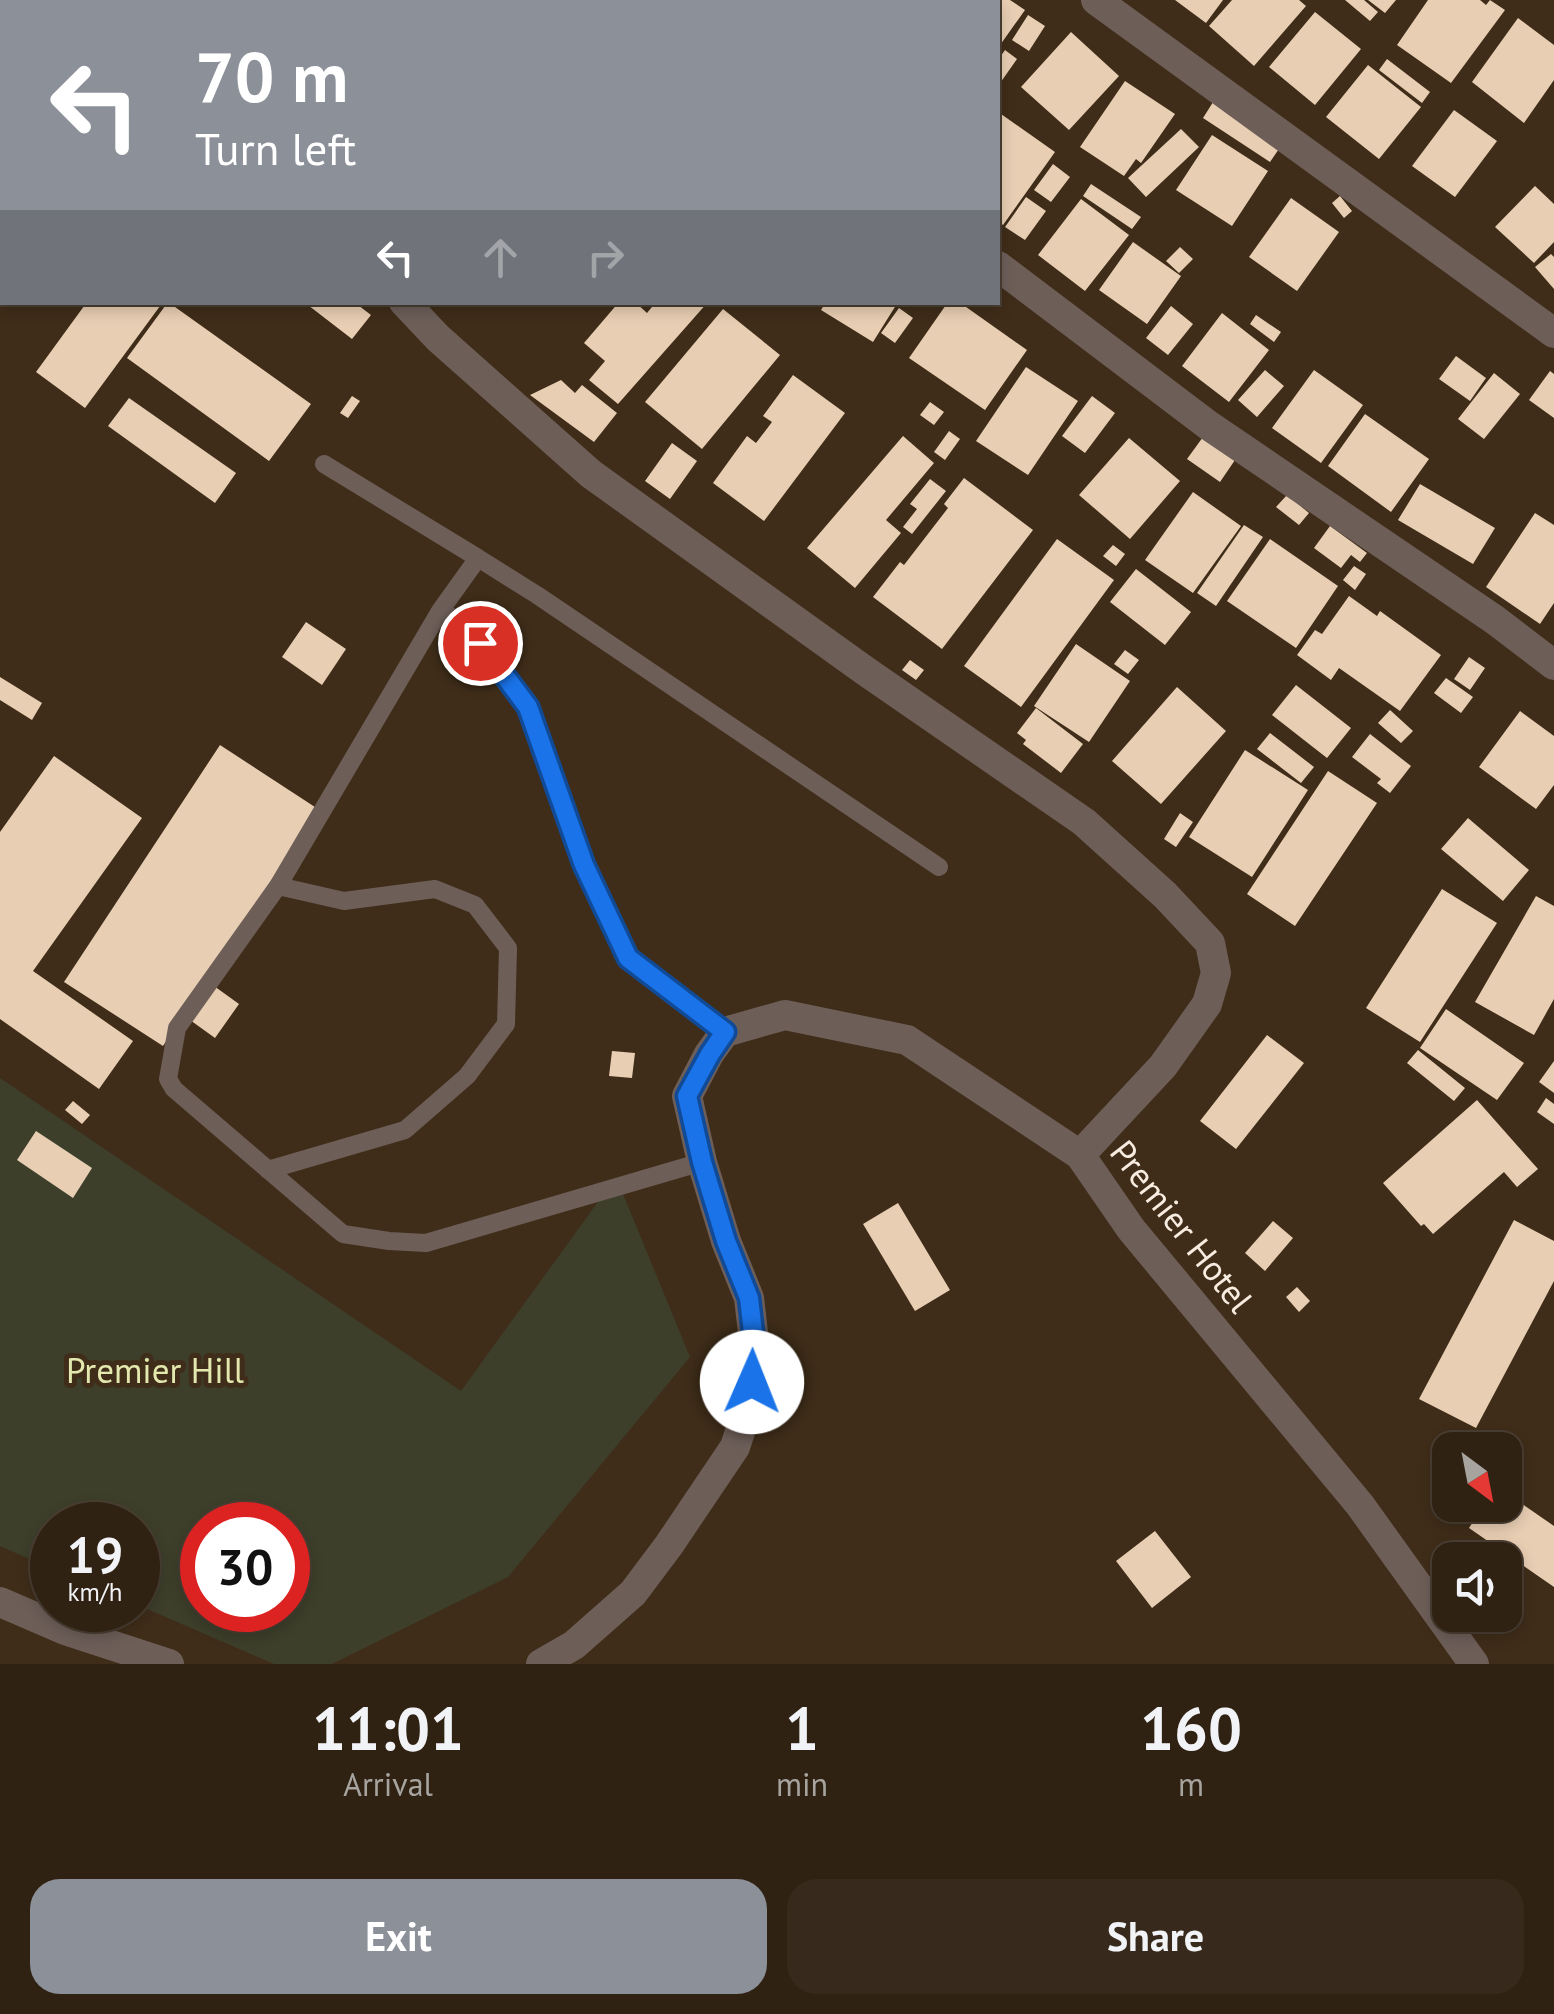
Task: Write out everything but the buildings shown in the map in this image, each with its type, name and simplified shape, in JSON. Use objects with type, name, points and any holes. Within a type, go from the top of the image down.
[{"type":"street","points":[[1096,0],[1554,332]]},
{"type":"street","points":[[1000,268],[1208,425],[1496,620],[1554,666]]},
{"type":"street","points":[[407,305],[438,338],[591,474],[1084,822],[1210,943],[1216,972],[1206,1004],[1163,1066],[1080,1154]]},
{"type":"street","name":"Premier Hotel","points":[[725,1032],[785,1015],[907,1040],[1080,1154],[1130,1229],[1360,1505],[1474,1664]]},
{"type":"street","points":[[541,1664],[574,1645],[633,1592],[735,1448],[744,1420],[756,1358],[749,1298],[726,1241],[687,1096],[725,1032]]},
{"type":"street","points":[[0,1602],[65,1630],[169,1664]]},
{"type":"lane","points":[[324,464],[537,595],[939,867]]},
{"type":"lane","points":[[478,558],[440,611],[278,886],[177,1028],[168,1080],[343,1234],[426,1242],[702,1162]]},
{"type":"lane","points":[[440,611],[458,620],[480,643],[528,707],[584,865],[628,958],[725,1032]]},
{"type":"lane","points":[[268,1170],[404,1130],[467,1076],[506,1024],[508,948],[475,904],[435,889],[344,900],[278,886]]},
{"type":"green space","name":"Premier Hill","points":[[0,1078],[461,1391],[616,1177],[690,1357],[508,1577],[332,1664],[274,1664],[200,1632],[310,1632],[310,1502],[180,1502],[180,1623],[160,1615],[160,1502],[30,1502],[30,1559],[0,1546]]},
{"type":"route","points":[[480,643],[528,707],[584,865],[628,958],[725,1032],[687,1096],[726,1241],[749,1298],[756,1358],[752,1382]]}]
